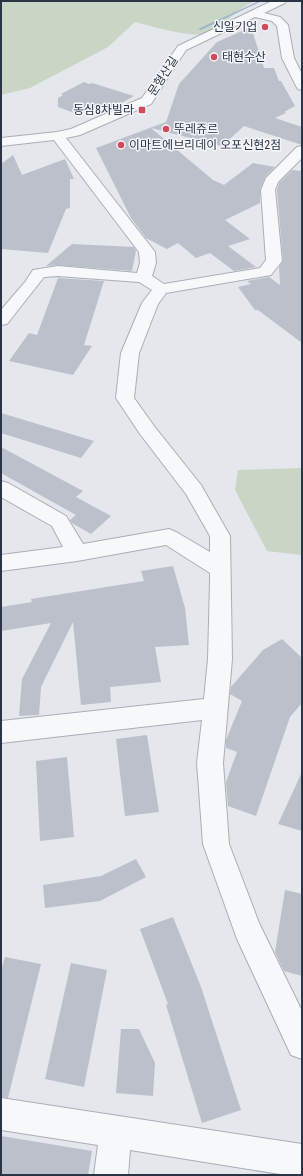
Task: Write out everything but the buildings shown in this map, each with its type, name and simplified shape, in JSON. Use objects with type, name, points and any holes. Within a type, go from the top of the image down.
[{"type":"street","name":"문형산길","points":[[1,142],[57,136],[75,132],[147,101],[182,48],[281,1]]},
{"type":"street","points":[[255,14],[276,19],[282,25],[288,58],[302,86]]},
{"type":"street","points":[[284,32],[299,34]]},
{"type":"street","points":[[57,136],[147,252],[148,263],[143,278]]},
{"type":"street","name":"문형산길","points":[[1,149],[16,141]]},
{"type":"street","points":[[2,317],[31,285],[39,273],[58,271],[143,278],[161,289],[265,272],[274,261],[268,190],[271,181],[302,150]]},
{"type":"street","points":[[161,289],[150,303],[130,353],[124,398],[194,490],[220,536],[220,659],[210,763],[216,844],[247,929],[302,1044]]},
{"type":"street","points":[[1,488],[59,521],[76,553]]},
{"type":"street","points":[[1,564],[169,537],[221,569]]},
{"type":"street","points":[[1,732],[215,708]]},
{"type":"street","points":[[1,1114],[302,1161]]},
{"type":"street","points":[[111,1175],[116,1131]]},
{"type":"green space","points":[[1,1],[255,1],[238,11],[213,31],[206,34],[186,34],[174,32],[135,22],[108,47],[30,88],[1,95]]},
{"type":"green space","points":[[302,468],[302,555],[267,551],[235,490],[238,470]]},
{"type":"waterway","points":[[200,29],[261,1]]},
{"type":"place","name":"신일기업","points":[[265,27]]},
{"type":"place","name":"태현수산","points":[[214,57]]},
{"type":"place","name":"동심8차빌라","points":[[142,110]]},
{"type":"place","name":"뚜레쥬르","points":[[166,129]]},
{"type":"place","name":"이마트에브리데이 오포신현2점","points":[[121,145]]}]
